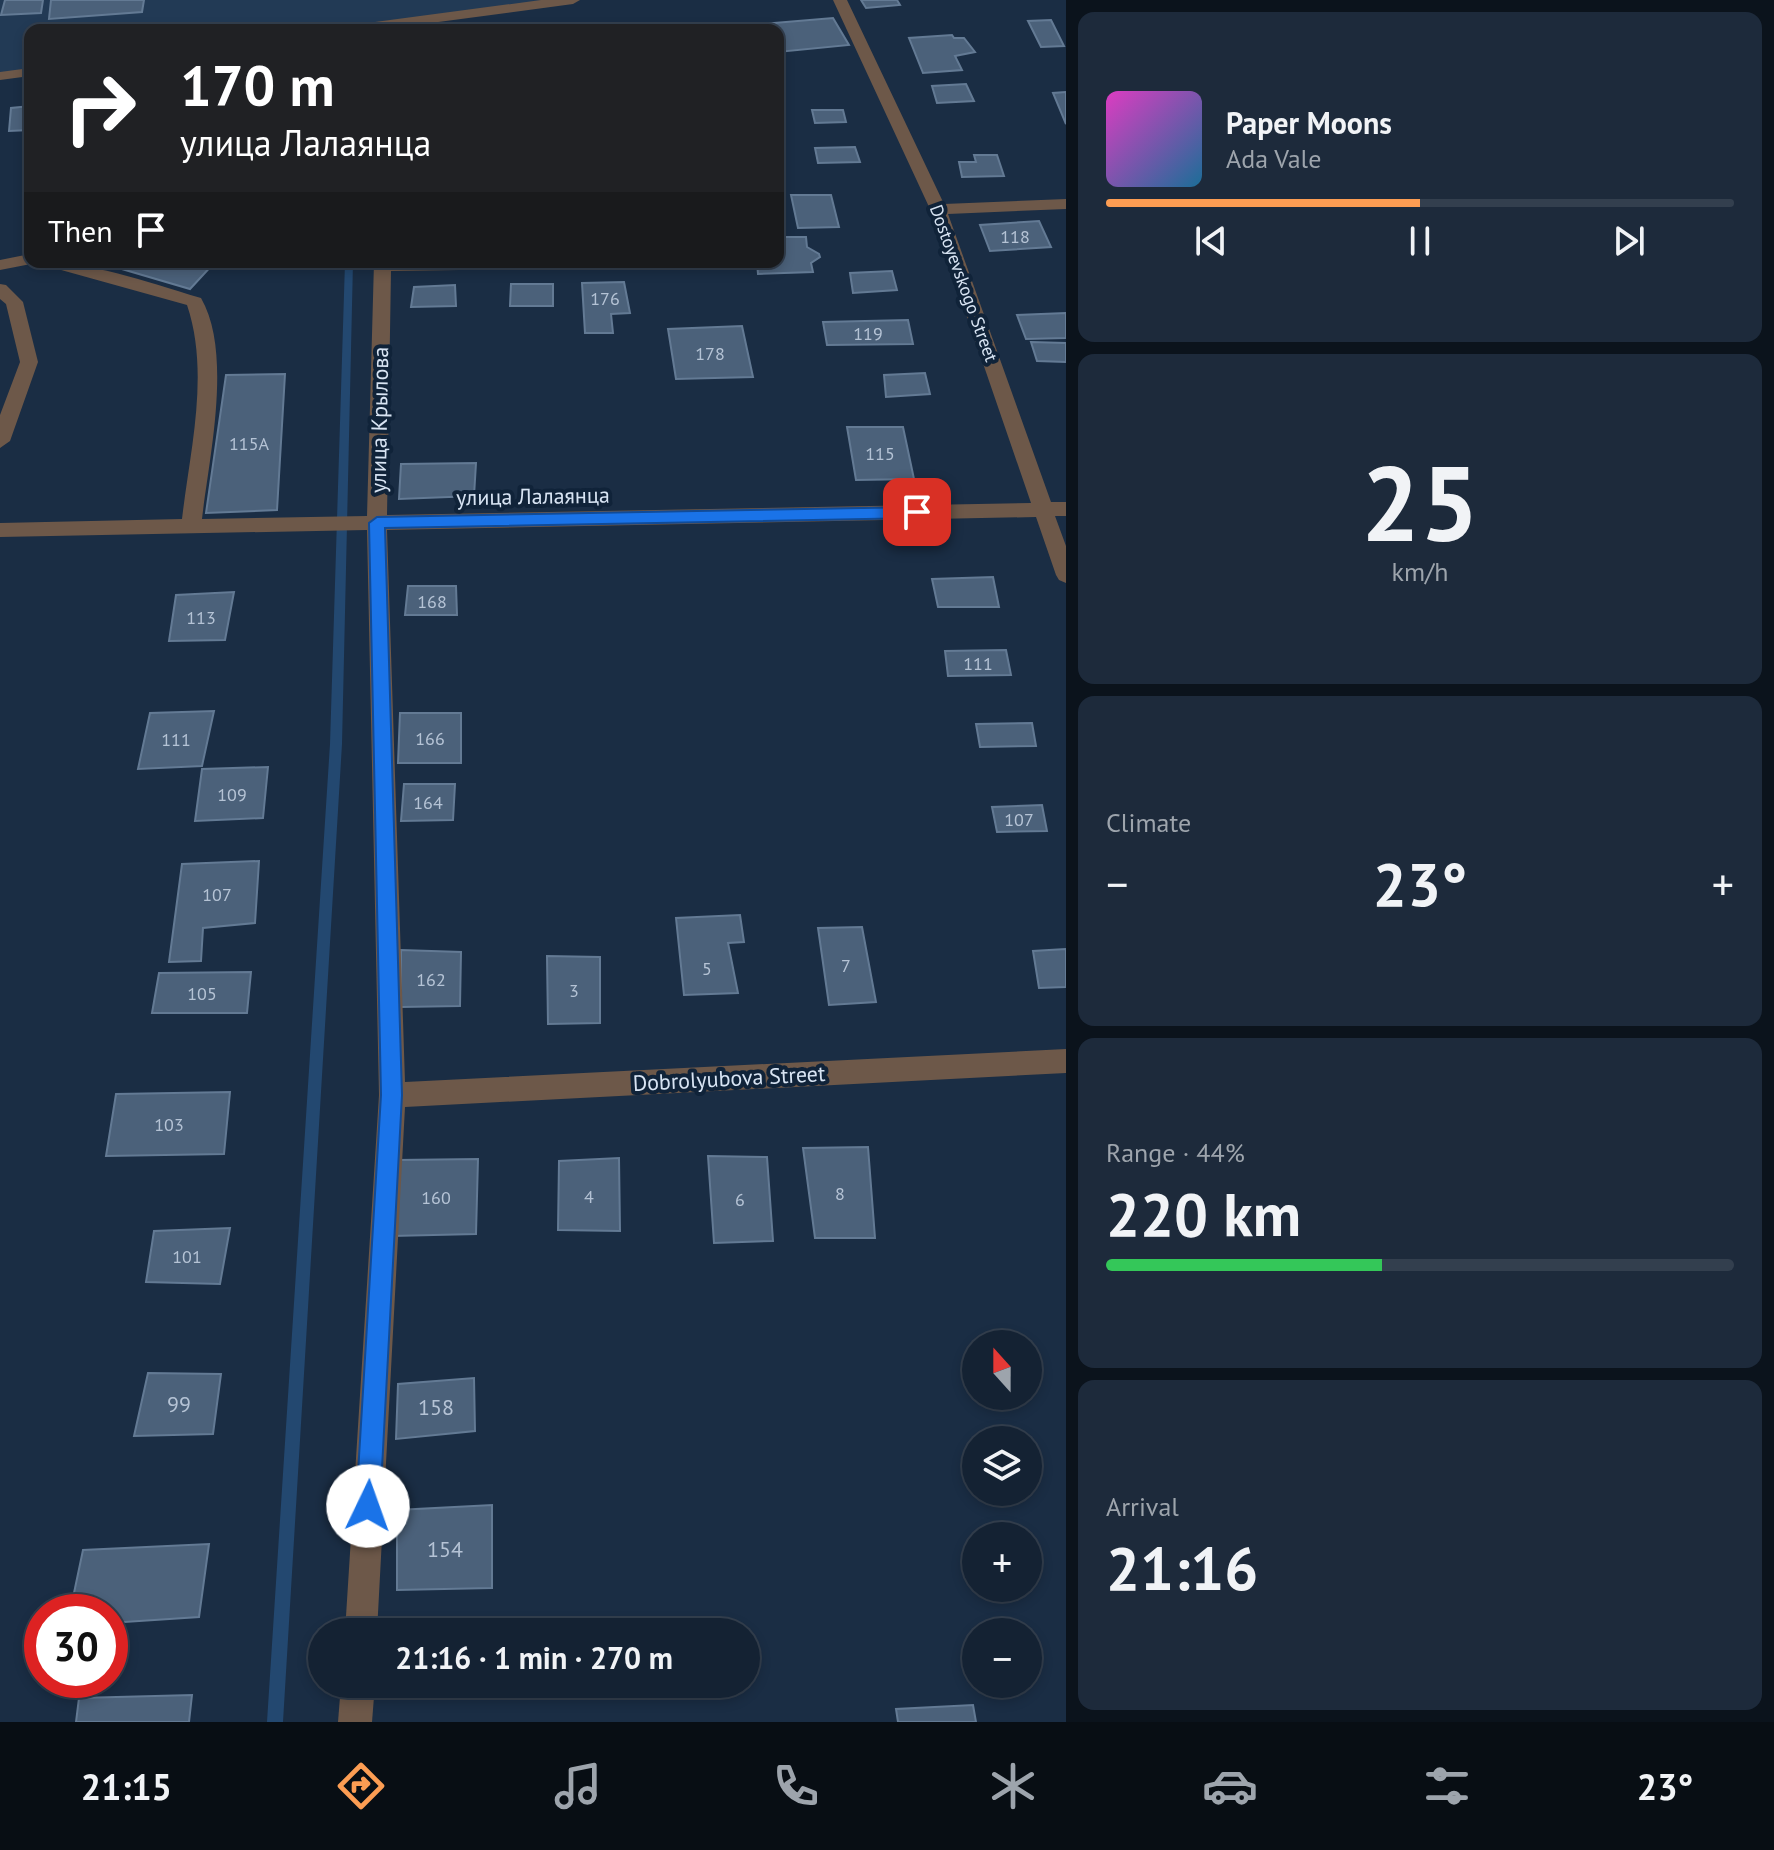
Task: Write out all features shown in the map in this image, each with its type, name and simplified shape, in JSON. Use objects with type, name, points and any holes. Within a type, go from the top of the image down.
[{"type":"street","points":[[409,24],[573,0]]},
{"type":"street","name":"Dostoyevskogo Street","points":[[840,0],[938,209],[1066,575]]},
{"type":"street","points":[[0,76],[24,73]]},
{"type":"street","points":[[938,209],[1066,204]]},
{"type":"street","points":[[0,265],[24,260]]},
{"type":"street","points":[[75,268],[195,302],[204,320],[208,362],[191,526]]},
{"type":"street","name":"улица Крылова","points":[[362,1618],[392,1095],[377,523],[383,268]]},
{"type":"street","points":[[0,289],[14,302],[29,362],[0,441]]},
{"type":"street","name":"улица Лалаянца","points":[[0,530],[1066,509]]},
{"type":"street","name":"Dobrolyubova Street","points":[[392,1095],[1066,1061]]},
{"type":"street","points":[[355,1722],[357,1698]]},
{"type":"shaded area","points":[[0,0],[574,0],[392,24],[24,24],[24,73],[0,76]]},
{"type":"building","points":[[5,0],[43,0],[41,13],[1,15]]},
{"type":"building","points":[[51,0],[144,0],[142,12],[49,19]]},
{"type":"building","points":[[861,0],[897,0],[900,5],[866,8]]},
{"type":"building","points":[[833,18],[849,45],[784,51],[784,24],[763,24]]},
{"type":"building","points":[[1051,20],[1064,46],[1041,47],[1028,21]]},
{"type":"building","points":[[952,35],[954,38],[964,38],[975,52],[955,56],[962,70],[923,73],[909,38]]},
{"type":"building","points":[[966,84],[974,101],[937,103],[932,86]]},
{"type":"building","points":[[1066,92],[1066,124],[1053,93]]},
{"type":"building","points":[[24,107],[24,130],[9,131],[11,108]]},
{"type":"building","points":[[812,110],[843,110],[846,122],[815,123]]},
{"type":"building","points":[[855,147],[860,162],[818,163],[815,148]]},
{"type":"building","points":[[974,155],[997,155],[1004,176],[962,177],[959,162],[976,162]]},
{"type":"building","points":[[791,195],[831,195],[839,227],[798,228]]},
{"type":"building","points":[[1039,221],[1051,247],[990,251],[980,225]]},
{"type":"building","points":[[784,237],[806,237],[807,247],[820,257],[811,263],[813,272],[758,274],[758,268],[784,268]]},
{"type":"building","points":[[118,268],[209,268],[190,289]]},
{"type":"building","points":[[892,271],[897,290],[853,293],[850,273]]},
{"type":"building","points":[[624,282],[630,313],[611,314],[613,333],[585,333],[582,283]]},
{"type":"building","points":[[511,284],[553,284],[553,306],[510,306]]},
{"type":"building","points":[[455,285],[456,306],[411,307],[414,287]]},
{"type":"building","points":[[1066,313],[1066,338],[1026,339],[1017,315]]},
{"type":"building","points":[[908,320],[913,344],[827,345],[823,322]]},
{"type":"building","points":[[742,326],[753,377],[676,379],[668,329]]},
{"type":"building","points":[[1031,342],[1066,343],[1066,362],[1037,361]]},
{"type":"building","points":[[925,373],[930,394],[886,397],[884,375]]},
{"type":"building","points":[[285,374],[277,510],[206,513],[226,375]]},
{"type":"building","points":[[847,427],[903,427],[914,479],[856,480]]},
{"type":"building","points":[[476,463],[474,496],[399,499],[401,464]]},
{"type":"building","points":[[993,577],[999,607],[938,607],[932,579]]},
{"type":"building","points":[[408,586],[456,586],[457,615],[405,615]]},
{"type":"building","points":[[234,592],[225,640],[169,641],[176,595]]},
{"type":"building","points":[[1006,650],[1011,675],[948,676],[945,651]]},
{"type":"building","points":[[214,711],[202,766],[138,769],[150,713]]},
{"type":"building","points":[[400,713],[461,713],[461,763],[398,763]]},
{"type":"building","points":[[1032,723],[1036,746],[980,747],[976,724]]},
{"type":"building","points":[[268,767],[263,818],[195,821],[202,769]]},
{"type":"building","points":[[404,784],[455,784],[453,820],[401,821]]},
{"type":"building","points":[[1042,805],[1047,831],[997,832],[992,807]]},
{"type":"building","points":[[259,861],[255,923],[203,928],[201,961],[169,962],[182,864]]},
{"type":"building","points":[[740,915],[744,942],[728,943],[738,993],[684,995],[676,918]]},
{"type":"building","points":[[862,927],[876,1002],[829,1005],[818,928]]},
{"type":"building","points":[[1066,949],[1066,987],[1039,988],[1033,951]]},
{"type":"building","points":[[401,950],[461,952],[460,1006],[401,1007]]},
{"type":"building","points":[[547,956],[600,957],[600,1023],[548,1024]]},
{"type":"building","points":[[251,972],[247,1013],[152,1013],[159,973]]},
{"type":"building","points":[[230,1092],[224,1154],[106,1156],[116,1094]]},
{"type":"building","points":[[868,1147],[875,1238],[815,1238],[803,1148]]},
{"type":"building","points":[[708,1156],[767,1157],[773,1241],[714,1243]]},
{"type":"building","points":[[619,1158],[620,1231],[558,1230],[559,1161]]},
{"type":"building","points":[[478,1159],[476,1234],[392,1236],[397,1160]]},
{"type":"building","points":[[230,1228],[220,1284],[146,1282],[154,1231]]},
{"type":"building","points":[[148,1373],[221,1374],[213,1434],[134,1436]]},
{"type":"building","points":[[474,1378],[475,1431],[396,1439],[398,1384]]},
{"type":"building","points":[[492,1505],[492,1588],[397,1590],[397,1510]]},
{"type":"building","points":[[209,1544],[199,1617],[128,1622],[128,1594],[74,1594],[83,1550]]},
{"type":"building","points":[[192,1695],[189,1722],[76,1722],[79,1698]]},
{"type":"building","points":[[973,1705],[976,1722],[898,1722],[896,1709]]},
{"type":"waterway","points":[[275,1722],[336,744],[349,268]]},
{"type":"route","points":[[368,1506],[392,1095],[377,523],[917,512]]}]
